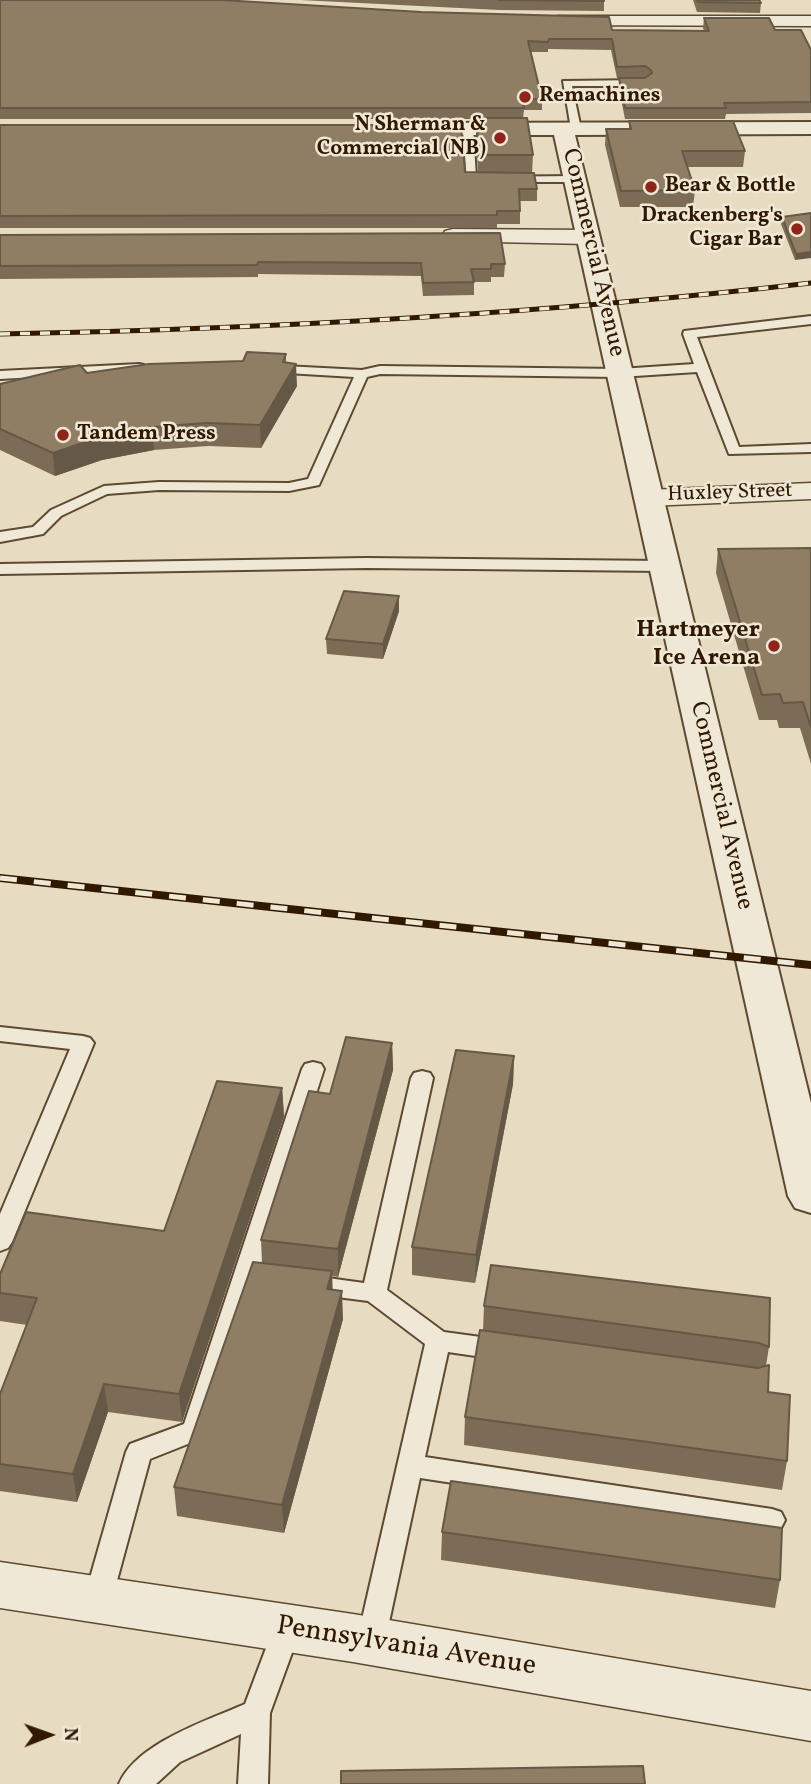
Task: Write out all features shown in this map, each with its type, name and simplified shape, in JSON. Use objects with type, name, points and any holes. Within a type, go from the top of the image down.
[{"type":"street","points":[[542,20],[811,21]]},
{"type":"street","points":[[385,129],[811,128]]},
{"type":"street","name":"Commercial Avenue","points":[[569,129],[574,179],[811,1196]]},
{"type":"street","points":[[433,236],[588,237]]},
{"type":"street","name":"Huxley Street","points":[[648,498],[811,491]]},
{"type":"street","name":"Pennsylvania Avenue","points":[[0,1585],[371,1641],[811,1716]]},
{"type":"lane","points":[[569,129],[566,83],[644,83]]},
{"type":"lane","points":[[468,129],[471,180],[574,179]]},
{"type":"lane","points":[[811,320],[689,334],[734,451],[811,448]]},
{"type":"lane","points":[[0,375],[153,367]]},
{"type":"lane","points":[[260,367],[362,374],[380,370],[620,373],[702,368]]},
{"type":"lane","points":[[0,537],[38,531],[56,513],[104,490],[159,486],[289,486],[314,482],[362,374]]},
{"type":"lane","points":[[0,569],[366,563],[664,566]]},
{"type":"lane","points":[[0,1034],[83,1043],[0,1242]]},
{"type":"lane","points":[[98,1600],[139,1452],[194,1431],[313,1069]]},
{"type":"lane","points":[[374,1293],[422,1078]]},
{"type":"lane","points":[[246,1277],[374,1293],[438,1341],[520,1353]]},
{"type":"lane","points":[[371,1641],[438,1341]]},
{"type":"lane","points":[[410,1466],[772,1520]]},
{"type":"lane","points":[[253,1784],[256,1713],[287,1628]]},
{"type":"lane","points":[[134,1784],[170,1752],[256,1713]]},
{"type":"building","points":[[0,0],[222,0],[421,12],[609,17],[612,30],[709,31],[704,18],[769,18],[775,30],[801,30],[811,50],[811,102],[724,103],[726,108],[625,108],[619,78],[645,78],[652,73],[651,70],[645,66],[617,67],[612,39],[549,39],[548,42],[528,41],[542,99],[522,99],[524,108],[0,108]]},
{"type":"building","points":[[499,0],[604,0],[604,1]]},
{"type":"building","points":[[697,0],[759,0],[761,3],[698,2]]},
{"type":"building","points":[[476,118],[527,118],[533,155],[479,155]]},
{"type":"building","points":[[629,121],[733,121],[745,151],[682,151],[695,190],[621,191],[606,129],[631,129]]},
{"type":"building","points":[[0,125],[461,125],[465,172],[534,173],[537,189],[519,189],[520,211],[497,211],[497,215],[0,216]]},
{"type":"building","points":[[811,213],[811,252],[796,254],[782,217]]},
{"type":"building","points":[[500,233],[505,264],[491,264],[491,269],[471,269],[474,282],[423,283],[421,263],[258,262],[257,265],[0,266],[0,235]]},
{"type":"building","points":[[247,352],[286,354],[283,362],[296,364],[260,425],[207,423],[152,427],[100,437],[53,453],[0,429],[0,384],[80,365],[87,373],[149,364],[243,361]]},
{"type":"building","name":"Hartmeyer Ice Arena","points":[[811,548],[811,727],[803,702],[783,703],[780,694],[762,695],[718,549]]},
{"type":"building","points":[[344,591],[399,596],[383,644],[326,639]]},
{"type":"building","points":[[346,1037],[392,1043],[338,1249],[261,1240],[309,1091],[330,1094]]},
{"type":"building","points":[[456,1050],[514,1056],[476,1255],[412,1247]]},
{"type":"building","points":[[217,1081],[282,1088],[179,1394],[104,1384],[73,1474],[0,1464],[0,1394],[37,1298],[0,1293],[0,1274],[26,1212],[164,1231]]},
{"type":"building","points":[[253,1262],[332,1271],[327,1289],[342,1291],[282,1505],[174,1487]]},
{"type":"building","points":[[491,1265],[770,1298],[769,1347],[759,1343],[484,1306]]},
{"type":"building","points":[[480,1330],[758,1368],[769,1365],[768,1392],[790,1395],[787,1461],[465,1417]]},
{"type":"building","points":[[451,1481],[782,1528],[780,1580],[442,1532]]},
{"type":"building","points":[[643,1766],[645,1784],[341,1784],[341,1771]]},
{"type":"railway","points":[[0,334],[406,318],[608,303],[811,283]]},
{"type":"railway","points":[[0,878],[811,965]]},
{"type":"place","name":"Remachines","points":[[525,97]]},
{"type":"place","name":"N Sherman & Commercial (NB)","points":[[500,138]]},
{"type":"place","name":"Bear & Bottle","points":[[651,187]]},
{"type":"place","name":"Drackenberg's Cigar Bar","points":[[797,229]]},
{"type":"place","name":"Tandem Press","points":[[63,435]]},
{"type":"place","name":"Hartmeyer Ice Arena","points":[[774,646]]}]
